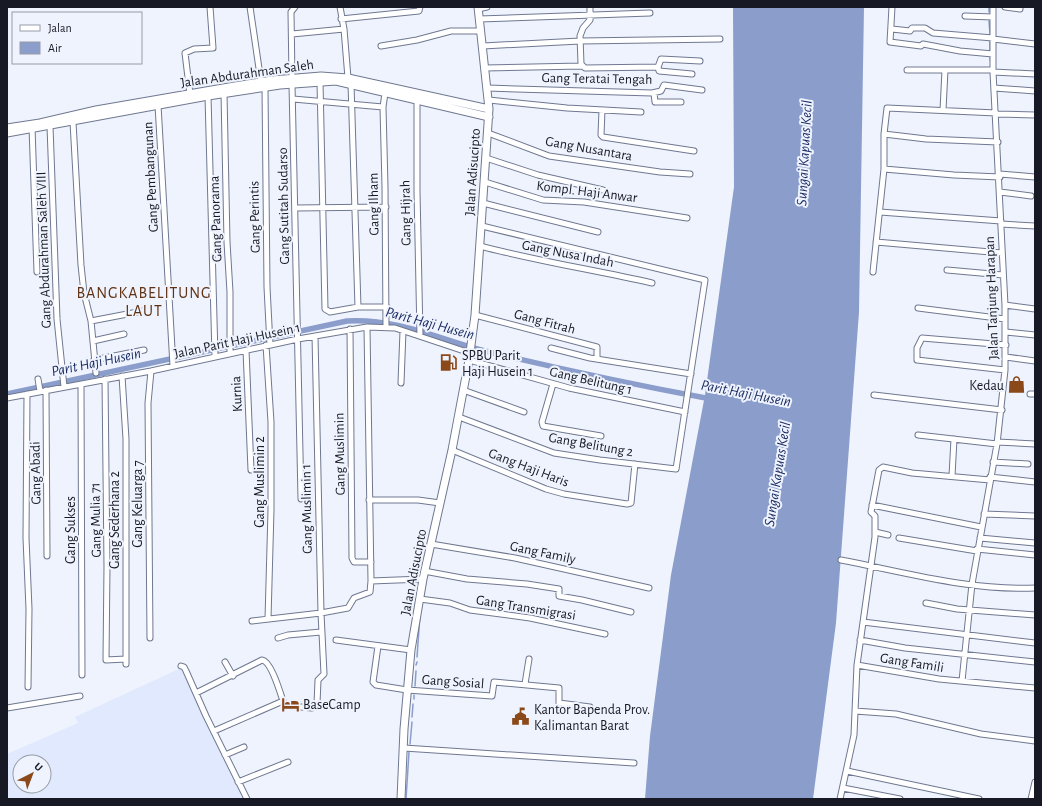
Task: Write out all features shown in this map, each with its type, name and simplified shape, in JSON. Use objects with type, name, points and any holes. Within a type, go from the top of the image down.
[{"type":"street","points":[[190,94],[186,53],[194,49],[213,48],[210,7]]},
{"type":"street","name":"Gang Perintis","points":[[250,7],[263,85],[268,345]]},
{"type":"street","name":"Gang Sutitah Sudarso","points":[[295,7],[291,12],[301,499]]},
{"type":"street","points":[[340,7],[344,29],[351,104],[356,208],[358,307]]},
{"type":"street","points":[[341,19],[419,11],[420,7]]},
{"type":"street","points":[[478,8],[487,7]]},
{"type":"street","points":[[582,66],[579,41],[581,31],[590,20],[590,7]]},
{"type":"street","points":[[892,7],[892,29],[890,42],[921,46],[924,44],[960,51],[993,54]]},
{"type":"street","name":"Jalan Tanjung Harapan","points":[[962,681],[966,634],[977,550],[1002,410],[1006,357],[1000,176],[993,71],[993,7]]},
{"type":"street","points":[[1005,7],[1020,9]]},
{"type":"street","name":"Jalan Adisucipto","points":[[401,799],[407,690],[411,650],[424,571],[459,417],[470,355],[475,315],[489,113],[489,100],[478,8]]},
{"type":"street","points":[[479,19],[590,16],[650,12]]},
{"type":"street","points":[[965,16],[993,17]]},
{"type":"street","points":[[892,29],[910,31],[912,28],[923,28],[933,33],[1035,44]]},
{"type":"street","points":[[292,34],[344,29]]},
{"type":"street","points":[[381,46],[417,40],[451,31],[481,31]]},
{"type":"street","points":[[483,46],[579,41],[720,38]]},
{"type":"street","points":[[692,74],[659,71],[658,67],[660,59],[700,61]]},
{"type":"street","points":[[485,68],[582,66],[589,68],[658,67]]},
{"type":"street","points":[[907,70],[993,71],[1035,74]]},
{"type":"street","points":[[943,110],[944,70]]},
{"type":"street","name":"Jalan Abdurahman Saleh","points":[[7,133],[98,110],[190,94],[336,76],[385,93],[417,100],[444,103]]},
{"type":"street","name":"Jalan Abdurahman Saleh","points":[[292,82],[349,81],[489,113]]},
{"type":"street","points":[[320,82],[325,309],[330,312],[358,307],[387,306]]},
{"type":"street","name":"Gang Teratai Tengah","points":[[487,88],[654,93],[661,91],[664,85],[702,90]]},
{"type":"street","name":"Jalan Abdurahman Saleh","points":[[7,128],[50,126],[224,93],[251,86]]},
{"type":"street","points":[[994,88],[1035,91]]},
{"type":"street","name":"Gang Panorama","points":[[224,93],[227,242],[230,292],[230,348]]},
{"type":"street","name":"Gang Ilham","points":[[385,93],[383,107],[386,207],[386,325]]},
{"type":"street","points":[[654,93],[655,102],[681,102]]},
{"type":"street","points":[[208,96],[214,354]]},
{"type":"street","points":[[293,100],[383,107]]},
{"type":"street","name":"Gang Hijrah","points":[[417,100],[420,331]]},
{"type":"street","points":[[489,100],[641,112]]},
{"type":"street","name":"Gang Pembangunan","points":[[158,105],[173,366]]},
{"type":"street","points":[[873,272],[884,169],[884,134],[887,108],[1035,115]]},
{"type":"street","points":[[602,110],[601,135],[603,137],[694,151]]},
{"type":"street","points":[[73,122],[81,265],[84,293],[91,320],[96,373]]},
{"type":"street","points":[[32,126],[37,272]]},
{"type":"street","name":"Gang Abdurahman Saleh VIII","points":[[50,126],[57,319],[64,385]]},
{"type":"street","name":"Gang Nusantara","points":[[488,133],[549,156],[660,172],[690,174]]},
{"type":"street","points":[[884,134],[926,139],[998,142]]},
{"type":"street","points":[[486,158],[538,175],[602,190]]},
{"type":"street","points":[[884,169],[942,174],[1035,177]]},
{"type":"street","name":"Kompl. Haji Anwar","points":[[485,182],[543,200],[584,202],[687,218]]},
{"type":"street","points":[[1000,192],[1031,196]]},
{"type":"street","points":[[483,203],[598,232]]},
{"type":"street","points":[[295,208],[386,207]]},
{"type":"street","points":[[880,212],[1035,226]]},
{"type":"street","points":[[482,226],[705,280],[685,412]]},
{"type":"street","points":[[876,242],[1002,253]]},
{"type":"street","name":"Gang Nusa Indah","points":[[480,246],[521,257],[585,268],[652,283]]},
{"type":"street","points":[[947,270],[1003,275]]},
{"type":"street","points":[[1005,305],[1035,309]]},
{"type":"street","points":[[918,308],[1005,319]]},
{"type":"street","points":[[91,320],[143,311]]},
{"type":"street","name":"Gang Fitrah","points":[[475,315],[597,347],[597,359]]},
{"type":"street","name":"Jalan Parit Haji Husein 1","points":[[7,398],[64,385],[81,385],[96,380],[173,366],[230,348],[246,350],[298,337],[315,336],[350,329],[386,325],[403,331],[420,331],[470,355]]},
{"type":"street","points":[[252,621],[321,613],[348,608],[354,598],[370,592],[371,562],[367,327]]},
{"type":"street","name":"Gang Muslimin","points":[[350,329],[352,558],[354,562],[371,562]]},
{"type":"street","points":[[401,383],[403,331]]},
{"type":"street","points":[[1006,332],[1035,335]]},
{"type":"street","points":[[93,341],[124,334]]},
{"type":"street","name":"Gang Muslimin 1","points":[[301,707],[312,708],[317,704],[318,680],[324,674],[321,632],[315,336]]},
{"type":"street","points":[[1005,370],[917,360],[917,348],[922,338],[1006,345]]},
{"type":"street","name":"Gang Muslimin 2","points":[[268,345],[271,422],[271,510],[268,619]]},
{"type":"street","points":[[551,348],[597,359],[691,374]]},
{"type":"street","points":[[94,360],[144,350]]},
{"type":"street","name":"Kurnia","points":[[246,350],[251,470]]},
{"type":"street","name":"Gang Belitung 1","points":[[470,355],[552,384],[685,412]]},
{"type":"street","points":[[1006,357],[1035,360]]},
{"type":"street","name":"Gang Keluarga 7","points":[[150,371],[148,403],[150,638]]},
{"type":"street","name":"Gang Sederhana 2","points":[[106,660],[126,661],[126,439],[122,376]]},
{"type":"street","name":"Gang Abadi","points":[[38,379],[43,391],[47,556]]},
{"type":"street","name":"Gang Mulia 71","points":[[106,379],[106,660]]},
{"type":"street","points":[[552,384],[542,422],[543,426],[601,436]]},
{"type":"street","name":"Gang Sukses","points":[[81,385],[82,675]]},
{"type":"street","points":[[980,386],[1003,389]]},
{"type":"street","points":[[464,390],[524,412]]},
{"type":"street","points":[[27,394],[26,538],[29,609],[28,687]]},
{"type":"street","points":[[874,395],[1002,410]]},
{"type":"street","name":"Gang Belitung 2","points":[[459,417],[554,453],[676,469],[685,412]]},
{"type":"street","points":[[918,435],[997,443],[1035,444]]},
{"type":"street","points":[[952,476],[954,439]]},
{"type":"street","name":"Gang Haji Haris","points":[[452,450],[546,489],[564,494],[627,504],[631,503],[635,464]]},
{"type":"street","points":[[993,462],[1028,464]]},
{"type":"street","points":[[840,799],[854,736],[857,665],[875,532],[875,516],[871,512],[879,470],[883,467],[912,473],[1035,482]]},
{"type":"street","points":[[369,500],[418,500],[440,503]]},
{"type":"street","points":[[872,505],[981,527]]},
{"type":"street","points":[[984,514],[1035,516]]},
{"type":"street","points":[[875,532],[888,535]]},
{"type":"street","points":[[899,538],[977,550],[1035,555]]},
{"type":"street","points":[[980,538],[1035,543]]},
{"type":"street","name":"Gang Family","points":[[431,544],[515,558],[649,588]]},
{"type":"street","points":[[841,560],[972,584],[1007,588],[1035,588]]},
{"type":"street","points":[[424,571],[467,579],[559,589],[559,596],[631,612]]},
{"type":"street","points":[[371,581],[423,579]]},
{"type":"street","name":"Gang Transmigrasi","points":[[420,599],[450,603],[470,610],[530,618],[605,634]]},
{"type":"street","points":[[926,603],[969,610],[1035,615]]},
{"type":"street","points":[[863,622],[1035,643]]},
{"type":"street","points":[[278,638],[288,635],[321,632]]},
{"type":"street","points":[[336,640],[411,650]]},
{"type":"street","points":[[860,640],[905,648],[1035,662]]},
{"type":"street","points":[[378,646],[374,684],[407,690]]},
{"type":"street","points":[[525,684],[529,659]]},
{"type":"street","points":[[196,693],[265,660],[272,672],[283,701],[214,731]]},
{"type":"street","points":[[226,662],[233,676]]},
{"type":"street","name":"Gang Famili","points":[[857,665],[933,678],[1035,688]]},
{"type":"street","points":[[181,666],[184,666],[247,799]]},
{"type":"street","name":"Gang Sosial","points":[[407,690],[492,696],[494,682],[525,684],[559,688],[559,703],[590,707]]},
{"type":"street","points":[[7,708],[80,696]]},
{"type":"street","points":[[855,711],[896,714],[981,734],[1035,741]]},
{"type":"street","points":[[225,755],[244,747]]},
{"type":"street","points":[[404,748],[634,763]]},
{"type":"street","points":[[238,782],[288,762]]},
{"type":"street","points":[[847,771],[979,799]]},
{"type":"street","points":[[1031,799],[1035,782]]},
{"type":"street","points":[[843,788],[900,799]]},
{"type":"shaded area","points":[[181,668],[243,799],[7,799],[7,754],[78,723],[75,717]]},
{"type":"water","name":"Sungai Kapuas Kecil","points":[[733,7],[864,7],[859,312],[836,623],[813,799],[645,799],[650,736],[671,575],[705,395],[734,187]]},
{"type":"waterway","points":[[989,7],[989,12]]},
{"type":"waterway","points":[[989,21],[990,34]]},
{"type":"waterway","points":[[990,42],[990,50]]},
{"type":"waterway","points":[[990,58],[991,64]]},
{"type":"waterway","name":"Parit Haji Husein","points":[[7,394],[347,321],[366,321],[418,330],[485,351],[541,364],[711,399]]},
{"type":"waterway","points":[[417,657],[420,615]]},
{"type":"waterway","points":[[415,686],[416,671]]},
{"type":"waterway","points":[[412,717],[413,704]]},
{"type":"waterway","points":[[410,744],[412,722]]},
{"type":"waterway","points":[[406,799],[409,752]]},
{"type":"place","name":"SPBU Parit Haji Husein 1","points":[[449,363]]},
{"type":"place","name":"Kedau","points":[[1017,385]]},
{"type":"place","name":"BaseCamp","points":[[290,704]]},
{"type":"place","name":"Kantor Bapenda Prov. Kalimantan Barat","points":[[521,717]]},
{"type":"district","name":"BANGKABELITUNG LAUT","points":[[144,301]]}]
